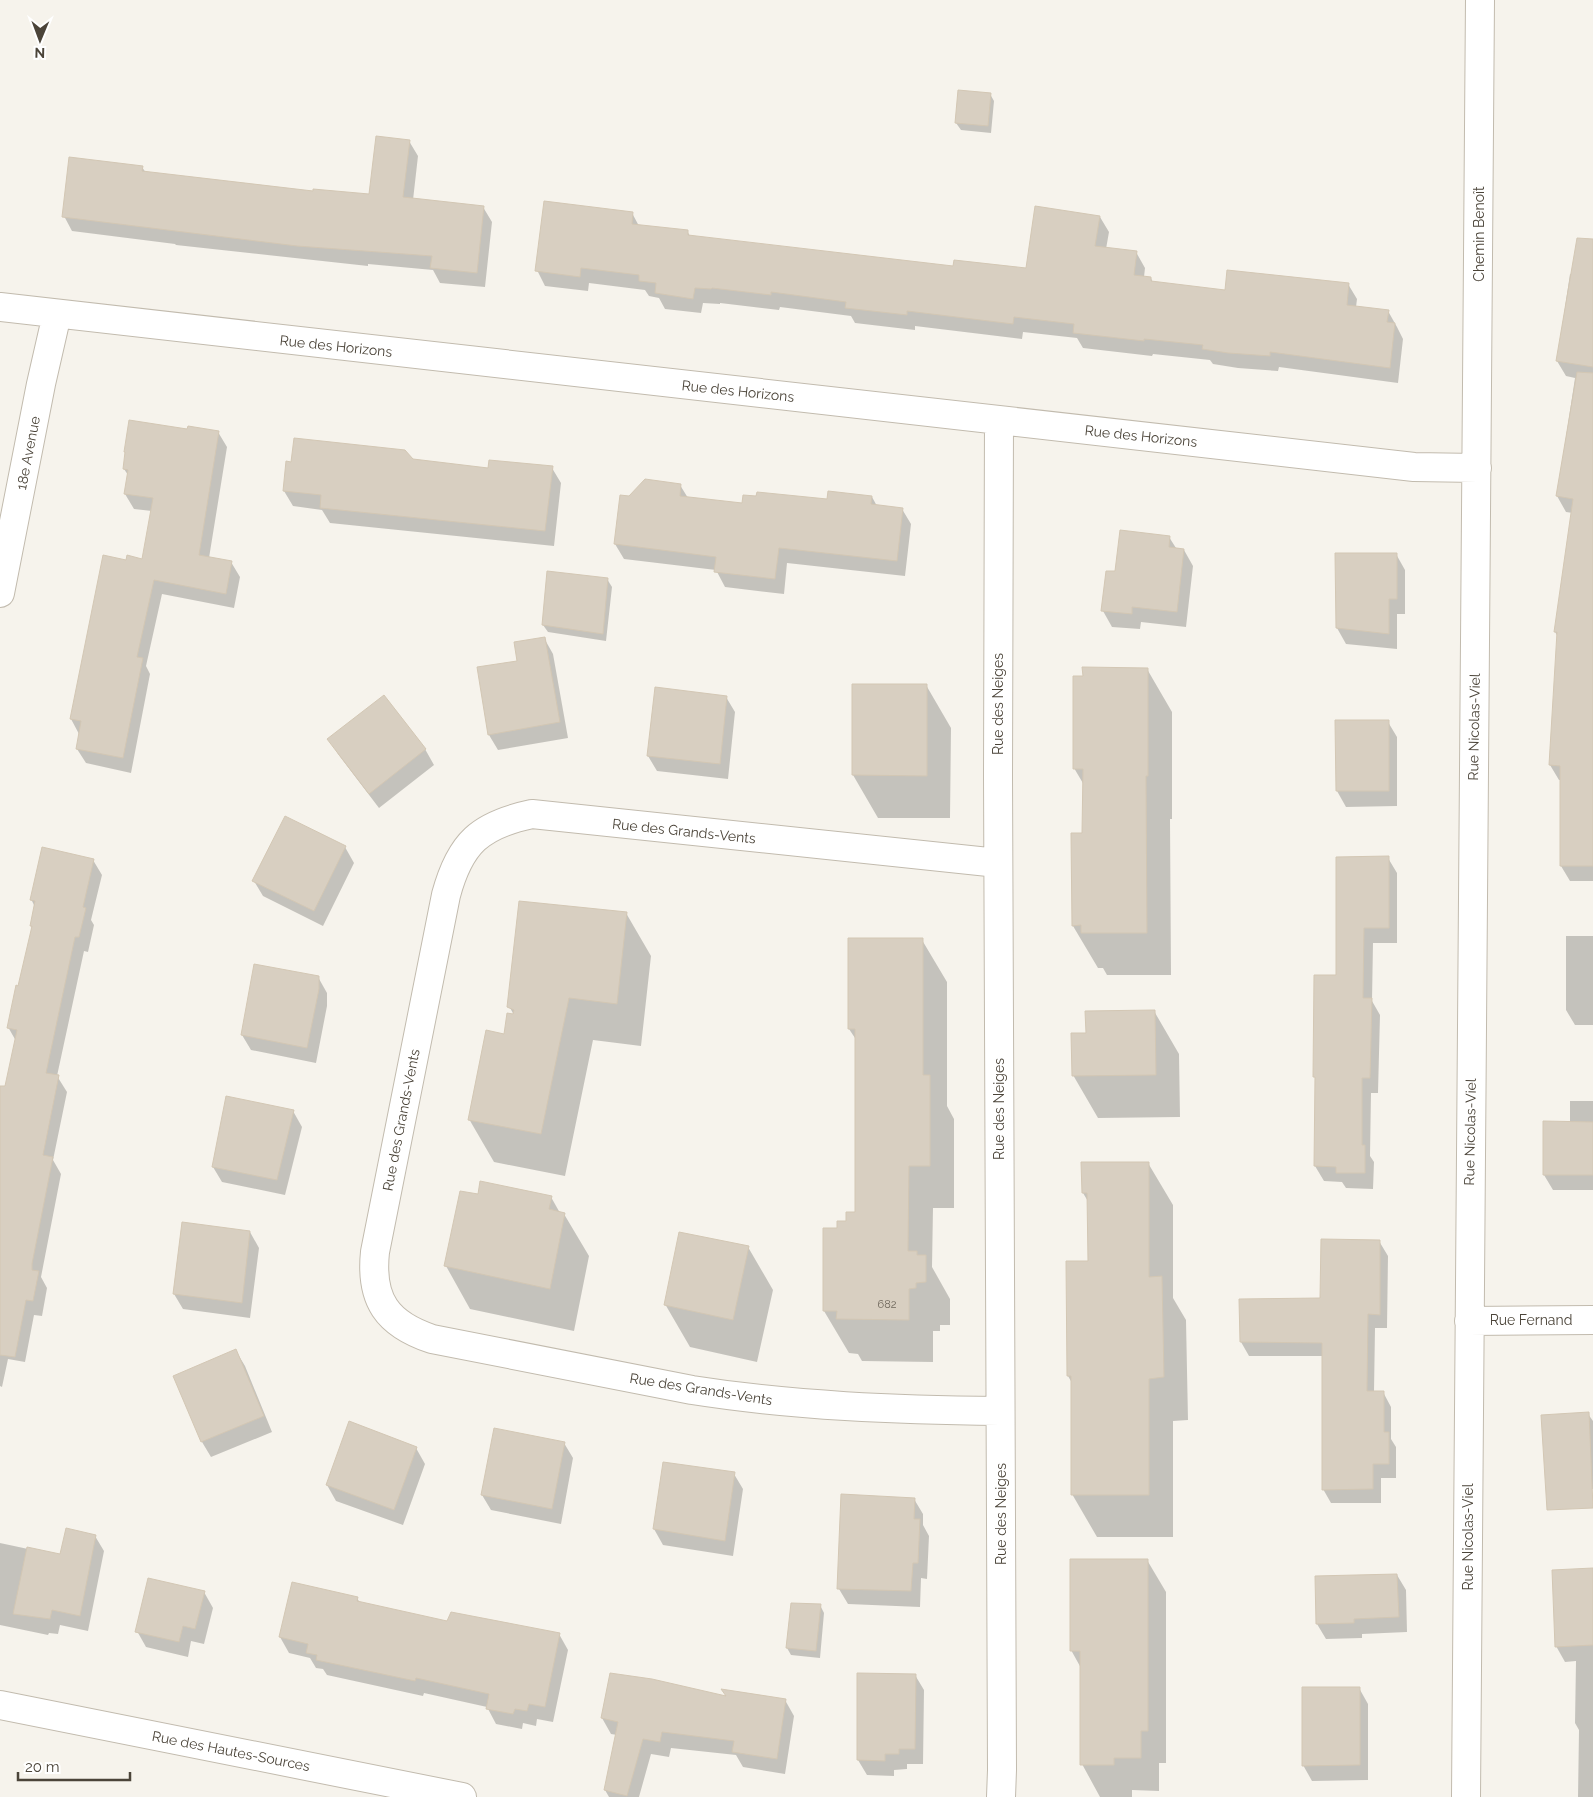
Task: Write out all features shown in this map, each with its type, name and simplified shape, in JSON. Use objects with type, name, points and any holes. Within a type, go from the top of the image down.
[{"type":"street","name":"Chemin Benoît","points":[[1477,468],[1480,0]]},
{"type":"street","name":"Rue des Horizons","points":[[0,307],[1414,467],[1477,468]]},
{"type":"street","name":"18e Avenue","points":[[0,593],[41,384],[57,314]]},
{"type":"street","name":"Rue des Neiges","points":[[998,420],[1001,1797]]},
{"type":"street","name":"Rue Nicolas-Viel","points":[[1466,1797],[1477,468]]},
{"type":"street","name":"Rue des Grands-Vents","points":[[998,863],[532,814],[507,820],[484,831],[466,848],[452,871],[375,1252],[373,1271],[376,1290],[384,1308],[397,1322],[414,1333],[432,1339],[728,1396],[814,1404],[1000,1411]]},
{"type":"street","name":"Rue Fernand","points":[[1469,1320],[1593,1320]]},
{"type":"street","name":"Rue des Hautes-Sources","points":[[0,1705],[462,1797]]},
{"type":"building","points":[[958,90],[991,93],[988,126],[955,123]]},
{"type":"building","points":[[376,136],[410,140],[403,197],[484,206],[477,273],[430,268],[432,256],[297,246],[62,217],[69,157],[143,166],[142,171],[313,191],[313,189],[369,194]]},
{"type":"building","points":[[544,201],[633,212],[632,224],[688,230],[688,235],[953,266],[954,260],[1026,268],[1035,206],[1100,216],[1095,246],[1137,251],[1134,275],[1151,277],[1151,281],[1225,290],[1227,270],[1349,283],[1347,305],[1389,310],[1387,322],[1395,323],[1390,368],[1270,352],[1270,356],[1228,353],[1202,349],[1203,345],[1073,333],[1074,324],[1014,317],[1013,324],[907,311],[907,315],[845,308],[846,302],[771,292],[771,295],[712,288],[695,288],[693,299],[655,293],[656,283],[639,281],[639,275],[581,268],[580,277],[535,271]]},
{"type":"building","points":[[1577,238],[1593,239],[1593,367],[1556,361]]},
{"type":"building","points":[[1577,372],[1593,373],[1593,866],[1560,866],[1560,766],[1549,765],[1557,632],[1554,632],[1573,499],[1556,496]]},
{"type":"building","points":[[129,420],[187,429],[188,426],[219,431],[199,555],[232,561],[226,594],[154,580],[137,657],[143,658],[123,758],[76,749],[81,721],[70,719],[103,555],[126,560],[127,555],[142,559],[153,498],[124,494],[128,470],[123,469],[124,452]]},
{"type":"building","points":[[294,438],[405,450],[413,459],[488,468],[489,460],[553,466],[545,531],[320,508],[321,495],[283,491],[286,461],[291,462]]},
{"type":"building","points":[[645,479],[681,484],[680,496],[742,503],[743,495],[756,496],[757,492],[827,499],[828,491],[872,496],[871,504],[903,508],[897,561],[779,548],[775,579],[714,572],[716,557],[614,544],[620,495],[629,496]]},
{"type":"building","points":[[1120,530],[1170,536],[1169,547],[1184,549],[1177,612],[1132,607],[1132,614],[1101,611],[1106,571],[1115,571]]},
{"type":"building","points":[[1335,553],[1397,553],[1397,599],[1389,599],[1389,634],[1336,628]]},
{"type":"building","points":[[547,571],[608,578],[603,634],[542,625]]},
{"type":"building","points":[[545,637],[560,722],[488,735],[477,667],[517,661],[514,642]]},
{"type":"building","points":[[1082,667],[1148,668],[1148,776],[1146,776],[1147,933],[1081,933],[1081,925],[1072,926],[1071,833],[1082,833],[1083,769],[1073,769],[1073,676],[1083,676]]},
{"type":"building","points":[[852,684],[927,684],[927,776],[852,775]]},
{"type":"building","points":[[655,687],[727,696],[720,764],[647,756]]},
{"type":"building","points":[[384,695],[426,749],[369,794],[327,739]]},
{"type":"building","points":[[1335,720],[1389,720],[1389,791],[1336,791]]},
{"type":"building","points":[[285,816],[346,846],[314,911],[252,881]]},
{"type":"building","points":[[42,847],[94,859],[83,907],[86,908],[79,937],[75,937],[46,1073],[59,1075],[43,1155],[53,1157],[32,1264],[32,1270],[39,1271],[33,1301],[26,1300],[15,1357],[0,1355],[0,1086],[5,1086],[17,1030],[7,1028],[32,926],[30,926],[35,901],[30,900]]},
{"type":"building","points":[[1389,856],[1389,928],[1364,928],[1363,998],[1372,998],[1370,1078],[1362,1078],[1362,1145],[1365,1145],[1365,1173],[1336,1173],[1336,1167],[1314,1166],[1314,975],[1336,975],[1336,857]]},
{"type":"building","points":[[519,901],[627,912],[617,1004],[569,998],[541,1134],[468,1120],[486,1030],[504,1034],[507,1013],[513,1014],[514,1010],[507,1007]]},
{"type":"building","points":[[848,938],[923,938],[923,1075],[930,1075],[930,1166],[909,1166],[908,1251],[917,1251],[917,1255],[926,1255],[926,1282],[916,1283],[916,1288],[909,1289],[909,1320],[836,1319],[837,1311],[823,1311],[823,1228],[837,1228],[837,1221],[846,1221],[846,1212],[855,1212],[855,1029],[848,1029]]},
{"type":"building","points":[[254,964],[319,976],[319,989],[307,1048],[241,1035]]},
{"type":"building","points":[[1155,1010],[1156,1075],[1072,1076],[1071,1033],[1086,1033],[1085,1011]]},
{"type":"building","points":[[226,1096],[294,1110],[277,1180],[212,1167]]},
{"type":"building","points":[[1543,1121],[1593,1122],[1593,1175],[1543,1175]]},
{"type":"building","points":[[1081,1162],[1149,1162],[1149,1277],[1162,1276],[1164,1377],[1149,1379],[1149,1495],[1071,1495],[1071,1376],[1067,1376],[1066,1261],[1088,1261],[1087,1193],[1082,1193]]},
{"type":"building","points":[[480,1181],[552,1196],[549,1209],[565,1213],[550,1289],[444,1266],[460,1191],[478,1194]]},
{"type":"building","points":[[182,1222],[250,1231],[242,1303],[173,1294]]},
{"type":"building","points":[[679,1232],[749,1246],[733,1320],[664,1305]]},
{"type":"building","points":[[1321,1239],[1380,1240],[1380,1315],[1368,1314],[1367,1391],[1384,1391],[1384,1432],[1389,1432],[1389,1464],[1373,1464],[1373,1489],[1322,1490],[1322,1343],[1240,1342],[1239,1299],[1320,1298]]},
{"type":"building","points":[[236,1349],[264,1416],[201,1442],[173,1376]]},
{"type":"building","points":[[1589,1412],[1593,1508],[1547,1510],[1541,1415]]},
{"type":"building","points":[[349,1421],[417,1447],[394,1510],[326,1485]]},
{"type":"building","points":[[494,1428],[565,1442],[552,1509],[481,1495]]},
{"type":"building","points":[[663,1462],[735,1472],[725,1541],[653,1529]]},
{"type":"building","points":[[841,1494],[915,1498],[914,1519],[920,1519],[918,1563],[913,1563],[911,1591],[837,1589]]},
{"type":"building","points":[[66,1528],[96,1535],[80,1616],[52,1610],[50,1619],[13,1614],[27,1547],[60,1554]]},
{"type":"building","points":[[1070,1559],[1148,1559],[1148,1731],[1141,1731],[1141,1758],[1114,1758],[1114,1765],[1080,1765],[1080,1651],[1070,1651]]},
{"type":"building","points":[[1593,1568],[1593,1645],[1555,1647],[1552,1570]]},
{"type":"building","points":[[1397,1574],[1399,1617],[1354,1619],[1354,1623],[1316,1624],[1315,1576]]},
{"type":"building","points":[[148,1578],[205,1591],[195,1629],[183,1626],[179,1642],[135,1632]]},
{"type":"building","points":[[292,1582],[358,1597],[357,1601],[447,1621],[451,1612],[560,1633],[545,1707],[529,1704],[527,1711],[515,1709],[513,1714],[486,1709],[489,1694],[416,1678],[415,1681],[316,1660],[317,1655],[306,1653],[308,1644],[279,1637]]},
{"type":"building","points":[[791,1603],[821,1604],[816,1651],[786,1648]]},
{"type":"building","points":[[610,1673],[652,1679],[726,1696],[721,1689],[786,1699],[777,1759],[732,1752],[734,1741],[662,1732],[660,1742],[643,1739],[627,1796],[604,1790],[618,1722],[601,1718]]},
{"type":"building","points":[[857,1673],[916,1674],[915,1749],[899,1749],[899,1754],[885,1754],[885,1761],[857,1760]]},
{"type":"building","points":[[1302,1687],[1360,1687],[1360,1765],[1302,1766]]}]
